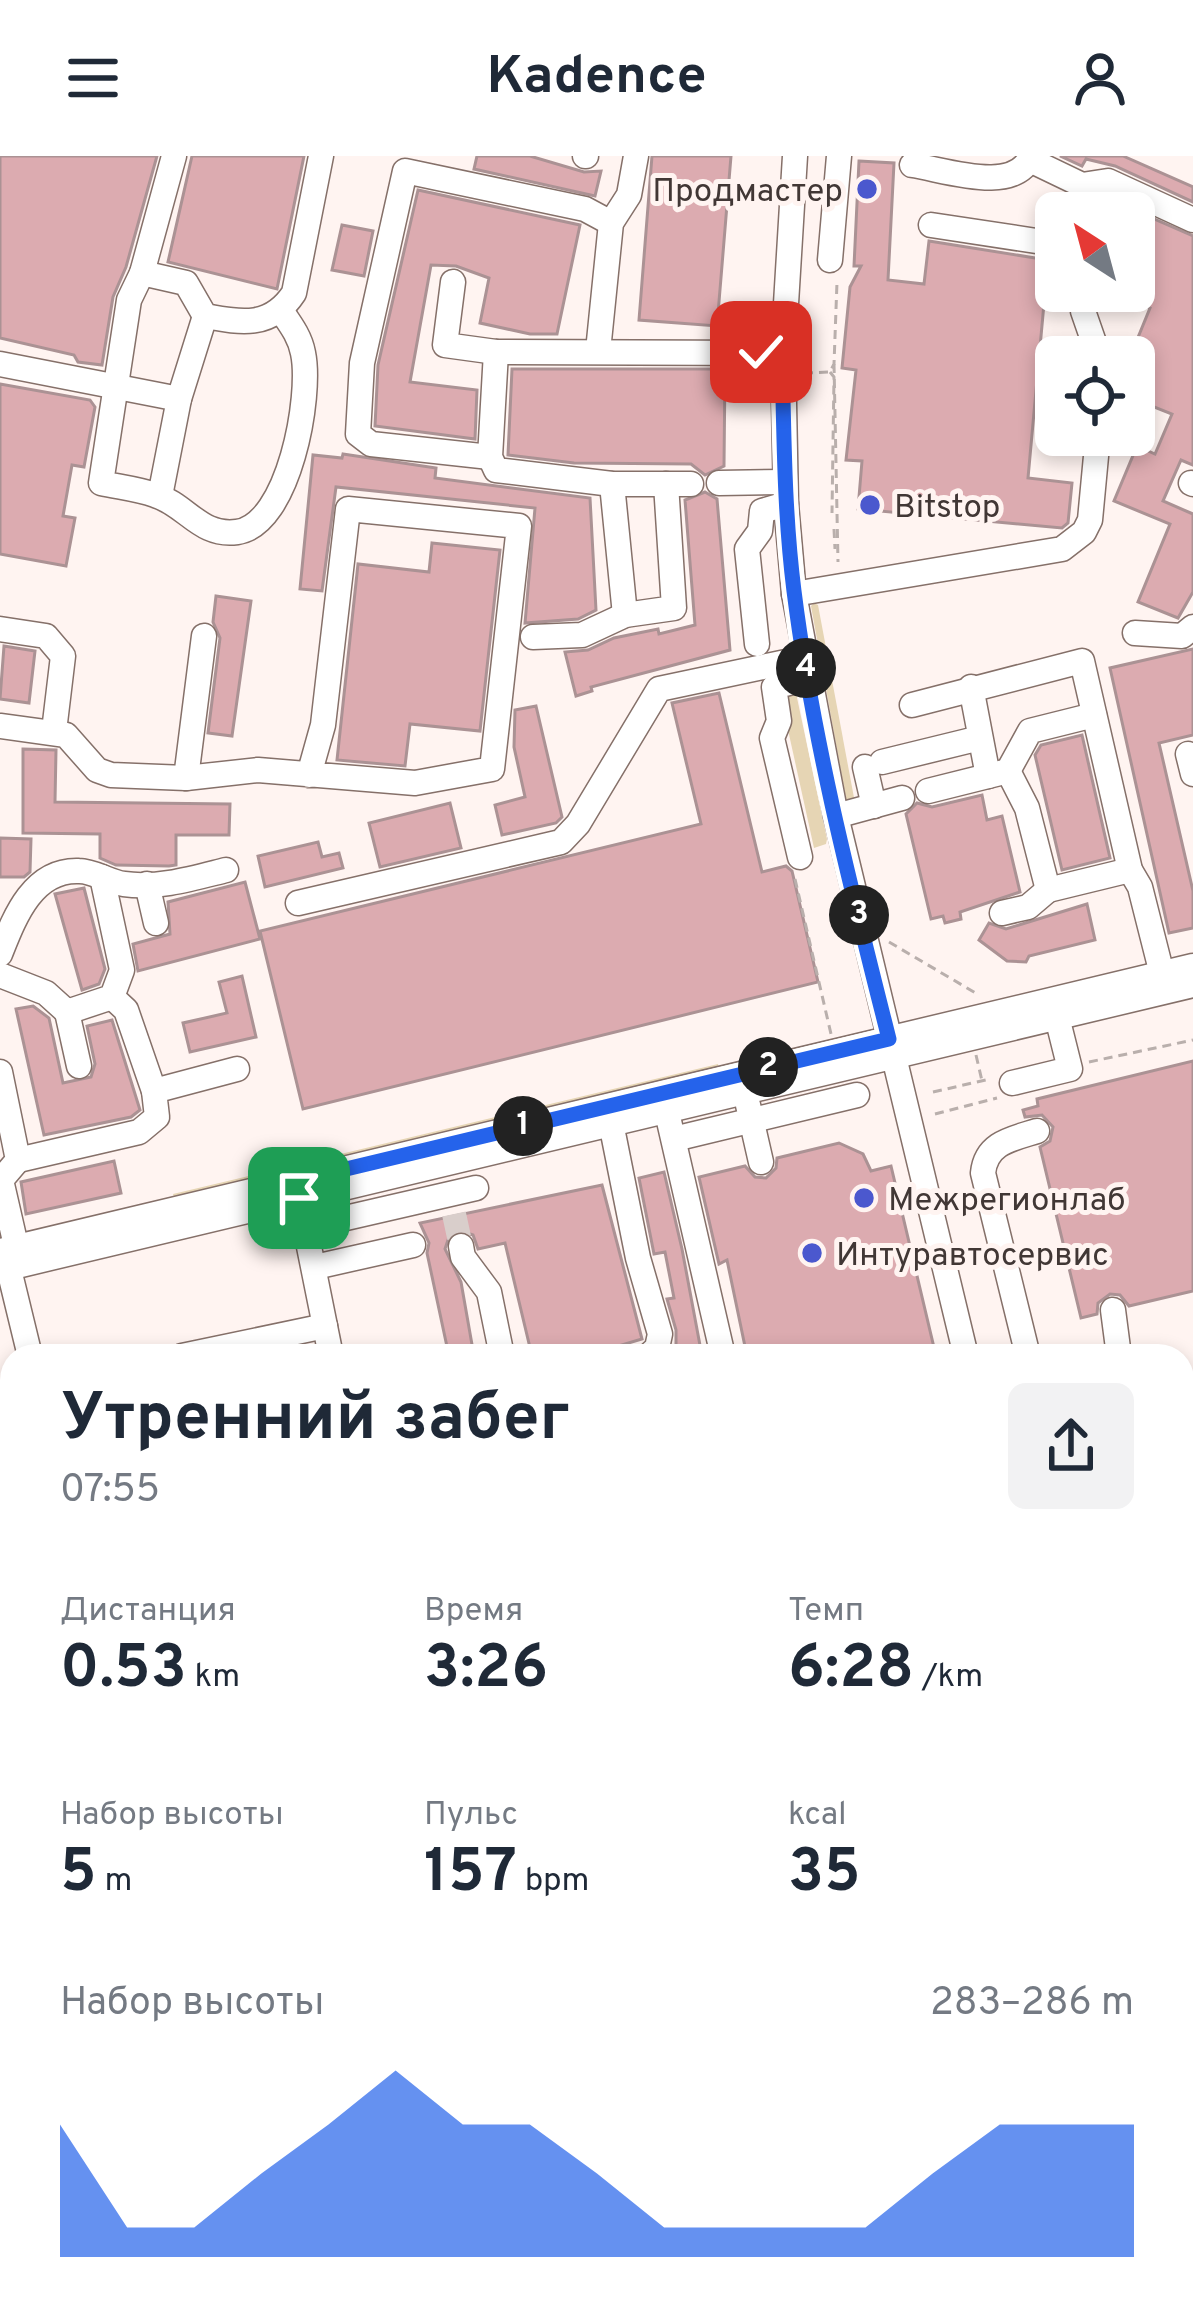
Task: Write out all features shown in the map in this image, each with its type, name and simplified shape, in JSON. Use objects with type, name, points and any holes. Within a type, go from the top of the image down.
[{"type":"street","points":[[174,156],[142,273],[129,300],[101,483],[160,496],[210,532],[239,532],[260,525],[280,496],[298,434],[304,356],[297,333],[282,312]]},
{"type":"street","points":[[205,316],[251,322],[282,312],[294,293],[321,156]]},
{"type":"street","points":[[598,351],[611,223],[629,195],[636,156]]},
{"type":"street","points":[[795,156],[783,363],[785,493],[794,594],[836,816],[891,1048],[926,1241],[962,1344]]},
{"type":"street","points":[[830,260],[838,156]]},
{"type":"street","points":[[912,165],[1008,178],[1025,170],[1031,158],[1082,185],[1108,181],[1193,220]]},
{"type":"street","points":[[490,457],[370,444],[358,434],[362,363],[405,171],[585,209],[611,223]]},
{"type":"street","points":[[931,225],[1035,241]]},
{"type":"street","points":[[142,273],[186,283],[205,316],[179,399],[160,496]]},
{"type":"street","points":[[453,281],[445,345],[496,352],[598,351],[783,363]]},
{"type":"street","points":[[496,352],[490,457],[503,474],[612,484],[678,484],[674,608],[625,615],[582,635],[533,638]]},
{"type":"street","points":[[0,364],[179,399]]},
{"type":"street","points":[[794,594],[1062,549],[1084,532],[1090,520],[1096,456]]},
{"type":"street","points":[[719,483],[785,493]]},
{"type":"street","points":[[612,484],[625,615]]},
{"type":"street","points":[[757,644],[747,549],[760,531],[762,511],[785,493]]},
{"type":"street","points":[[0,726],[54,730],[80,746],[97,770],[111,775],[186,778],[258,770],[309,775],[415,783],[492,769],[519,526],[348,509],[323,725],[309,775]]},
{"type":"street","points":[[1135,634],[1182,636],[1193,627]]},
{"type":"street","points":[[0,629],[46,635],[63,656],[54,730]]},
{"type":"street","points":[[186,778],[204,636]]},
{"type":"street","points":[[912,705],[1082,662],[1130,870],[1140,887],[1162,974]]},
{"type":"street","points":[[800,857],[772,738],[779,721],[774,687],[806,668]]},
{"type":"street","points":[[298,903],[561,842],[578,824],[659,689],[806,668]]},
{"type":"street","points":[[971,687],[980,738],[998,773],[1027,808],[1048,890]]},
{"type":"street","points":[[928,791],[998,773],[1030,731],[1094,715]]},
{"type":"street","points":[[874,806],[874,765],[980,738]]},
{"type":"street","points":[[836,816],[902,798]]},
{"type":"street","points":[[0,954],[18,910],[55,875],[79,870],[122,884],[147,884],[226,870]]},
{"type":"street","points":[[1002,914],[1028,907],[1048,890],[1130,870]]},
{"type":"street","points":[[101,877],[122,970],[112,998]]},
{"type":"street","points":[[147,884],[156,923]]},
{"type":"street","points":[[438,1155],[611,1123],[665,1101],[745,1091],[1193,966]]},
{"type":"street","points":[[0,974],[46,993],[68,1012],[79,1066]]},
{"type":"street","points":[[8,1259],[165,1211],[297,1190],[891,1048],[1193,985]]},
{"type":"street","points":[[68,1012],[112,998]]},
{"type":"street","points":[[27,1344],[8,1259],[1,1180],[18,1160],[140,1132],[157,1117],[154,1091],[126,1010],[112,998]]},
{"type":"street","points":[[1008,1085],[1069,1066],[1057,1017]]},
{"type":"street","points":[[154,1091],[237,1069]]},
{"type":"street","points":[[0,1072],[18,1160]]},
{"type":"street","points":[[745,1091],[761,1162]]},
{"type":"street","points":[[674,1139],[857,1095]]},
{"type":"street","points":[[665,1101],[720,1344]]},
{"type":"street","points":[[611,1123],[634,1241],[660,1334],[658,1344]]},
{"type":"street","points":[[1025,1344],[983,1173],[985,1157],[995,1147],[1036,1131]]},
{"type":"street","points":[[438,1155],[452,1204]]},
{"type":"street","points":[[324,1223],[452,1204],[476,1188]]},
{"type":"street","points":[[297,1190],[330,1344]]},
{"type":"street","points":[[316,1267],[413,1245]]},
{"type":"street","points":[[461,1246],[489,1292],[500,1344]]},
{"type":"street","points":[[1112,1310],[1117,1344]]},
{"type":"street","points":[[240,1344],[326,1326]]},
{"type":"path","points":[[783,363],[830,372],[834,377],[832,511],[838,562],[834,519],[837,282],[830,260]]},
{"type":"path","points":[[830,372],[834,364]]},
{"type":"path","points":[[800,857],[791,862],[831,1036]]},
{"type":"path","points":[[888,941],[980,996]]},
{"type":"path","points":[[1069,1066],[1193,1040]]},
{"type":"path","points":[[975,1054],[982,1081]]},
{"type":"path","points":[[934,1092],[982,1081],[1008,1085]]},
{"type":"path","points":[[935,1114],[1008,1085]]},
{"type":"shaded area","points":[[814,603],[818,605],[855,803],[846,799]]},
{"type":"shaded area","points":[[785,692],[796,693],[827,839],[814,848],[781,698]]},
{"type":"shaded area","points":[[718,1064],[719,1069],[175,1200],[173,1194]]},
{"type":"building","points":[[0,156],[157,156],[113,297],[102,365],[0,338]]},
{"type":"building","points":[[192,156],[304,156],[277,289],[168,262]]},
{"type":"building","points":[[477,156],[530,156],[584,172],[601,171],[595,196],[474,169]]},
{"type":"building","points":[[652,156],[731,156],[717,326],[639,320]]},
{"type":"building","points":[[1060,156],[1123,156],[1193,187],[1193,202],[1115,166],[1086,159],[1082,166]]},
{"type":"building","points":[[859,161],[894,163],[888,280],[924,284],[929,241],[1035,258],[1035,312],[1043,312],[1041,336],[1035,336],[1028,478],[1072,483],[1068,523],[1062,528],[858,509],[862,461],[846,460],[856,370],[842,368],[850,287],[861,266],[854,266]]},
{"type":"building","points":[[418,190],[580,225],[557,334],[530,334],[480,323],[489,278],[456,266],[431,265],[410,382],[477,390],[475,439],[375,426],[378,365]]},
{"type":"building","points":[[1155,219],[1193,236],[1193,465],[1181,460],[1163,501],[1193,514],[1193,592],[1178,618],[1138,602],[1170,524],[1114,501],[1133,456],[1155,456],[1172,414],[1155,407],[1155,336],[1139,336],[1148,312],[1155,312]]},
{"type":"building","points":[[342,225],[373,231],[364,276],[332,270]]},
{"type":"building","points":[[512,369],[725,369],[724,466],[705,475],[691,464],[574,463],[508,455]]},
{"type":"building","points":[[0,384],[90,400],[95,407],[84,467],[72,465],[63,516],[75,518],[66,566],[0,554]]},
{"type":"building","points":[[343,454],[436,468],[435,478],[590,498],[596,610],[578,619],[525,623],[535,508],[336,487],[322,591],[300,589],[313,455],[342,458]]},
{"type":"building","points":[[705,492],[717,499],[730,650],[591,687],[592,691],[576,696],[565,652],[588,650],[614,638],[695,625],[685,500]]},
{"type":"building","points":[[432,543],[500,550],[480,731],[410,724],[405,766],[337,760],[358,564],[429,572]]},
{"type":"building","points":[[216,596],[251,601],[232,736],[208,733],[220,638],[213,622]]},
{"type":"building","points":[[4,646],[35,651],[29,703],[0,699]]},
{"type":"building","points":[[1193,649],[1193,735],[1159,743],[1193,891],[1193,928],[1169,933],[1110,668]]},
{"type":"building","points":[[719,693],[762,872],[786,866],[792,871],[818,982],[303,1109],[260,931],[701,824],[672,703]]},
{"type":"building","points":[[536,706],[562,817],[556,823],[502,835],[495,805],[525,797],[514,747],[515,710]]},
{"type":"building","points":[[1082,735],[1110,858],[1062,870],[1035,755],[1041,745]]},
{"type":"building","points":[[23,749],[56,750],[55,802],[230,804],[229,835],[176,835],[176,865],[169,866],[116,865],[100,858],[100,834],[23,833]]},
{"type":"building","points":[[982,795],[987,820],[1002,816],[1020,892],[960,912],[961,919],[945,923],[943,916],[931,919],[906,814],[917,803],[932,807]]},
{"type":"building","points":[[450,803],[461,848],[380,867],[369,823]]},
{"type":"building","points":[[0,838],[31,839],[30,872],[24,877],[0,877]]},
{"type":"building","points":[[318,842],[322,857],[339,853],[343,868],[265,887],[258,856]]},
{"type":"building","points":[[245,882],[260,939],[138,971],[133,944],[170,934],[168,902]]},
{"type":"building","points":[[84,888],[105,969],[99,984],[82,990],[55,894]]},
{"type":"building","points":[[1087,904],[1095,940],[1029,956],[1026,962],[1007,961],[979,940],[989,923],[1006,929]]},
{"type":"building","points":[[242,976],[256,1037],[190,1052],[183,1023],[227,1013],[219,982]]},
{"type":"building","points":[[33,1006],[49,1018],[63,1083],[91,1077],[95,1064],[87,1026],[112,1020],[140,1110],[131,1117],[44,1135],[16,1009]]},
{"type":"building","points":[[1193,1061],[1193,1291],[1129,1306],[1120,1295],[1110,1294],[1098,1303],[1097,1314],[1081,1318],[1040,1147],[1050,1141],[1053,1127],[1042,1115],[1025,1117],[1023,1110],[1038,1106],[1037,1099]]},
{"type":"building","name":"Интуравтосервис","points":[[839,1143],[863,1154],[871,1171],[891,1166],[933,1344],[744,1344],[727,1260],[719,1264],[699,1177],[745,1166],[755,1177],[766,1178],[776,1168],[777,1158]]},
{"type":"building","points":[[114,1161],[121,1193],[26,1214],[21,1182]]},
{"type":"building","points":[[664,1172],[700,1344],[676,1344],[665,1252],[654,1254],[639,1178]]},
{"type":"building","points":[[602,1185],[642,1339],[625,1344],[529,1344],[505,1243],[478,1249],[473,1235],[459,1230],[450,1234],[445,1249],[461,1282],[472,1344],[446,1344],[427,1253],[429,1243],[420,1223]]},
{"type":"tunnel","points":[[454,1214],[461,1246]]},
{"type":"place","name":"Продмастер","points":[[867,189]]},
{"type":"place","name":"Bitstop","points":[[870,505]]},
{"type":"place","name":"Межрегионлаб","points":[[864,1198]]},
{"type":"place","name":"Интуравтосервис","points":[[812,1253]]},
{"type":"route","points":[[299,1198],[296,1181],[889,1039],[816,728],[794,594],[782,353],[761,352]]}]
